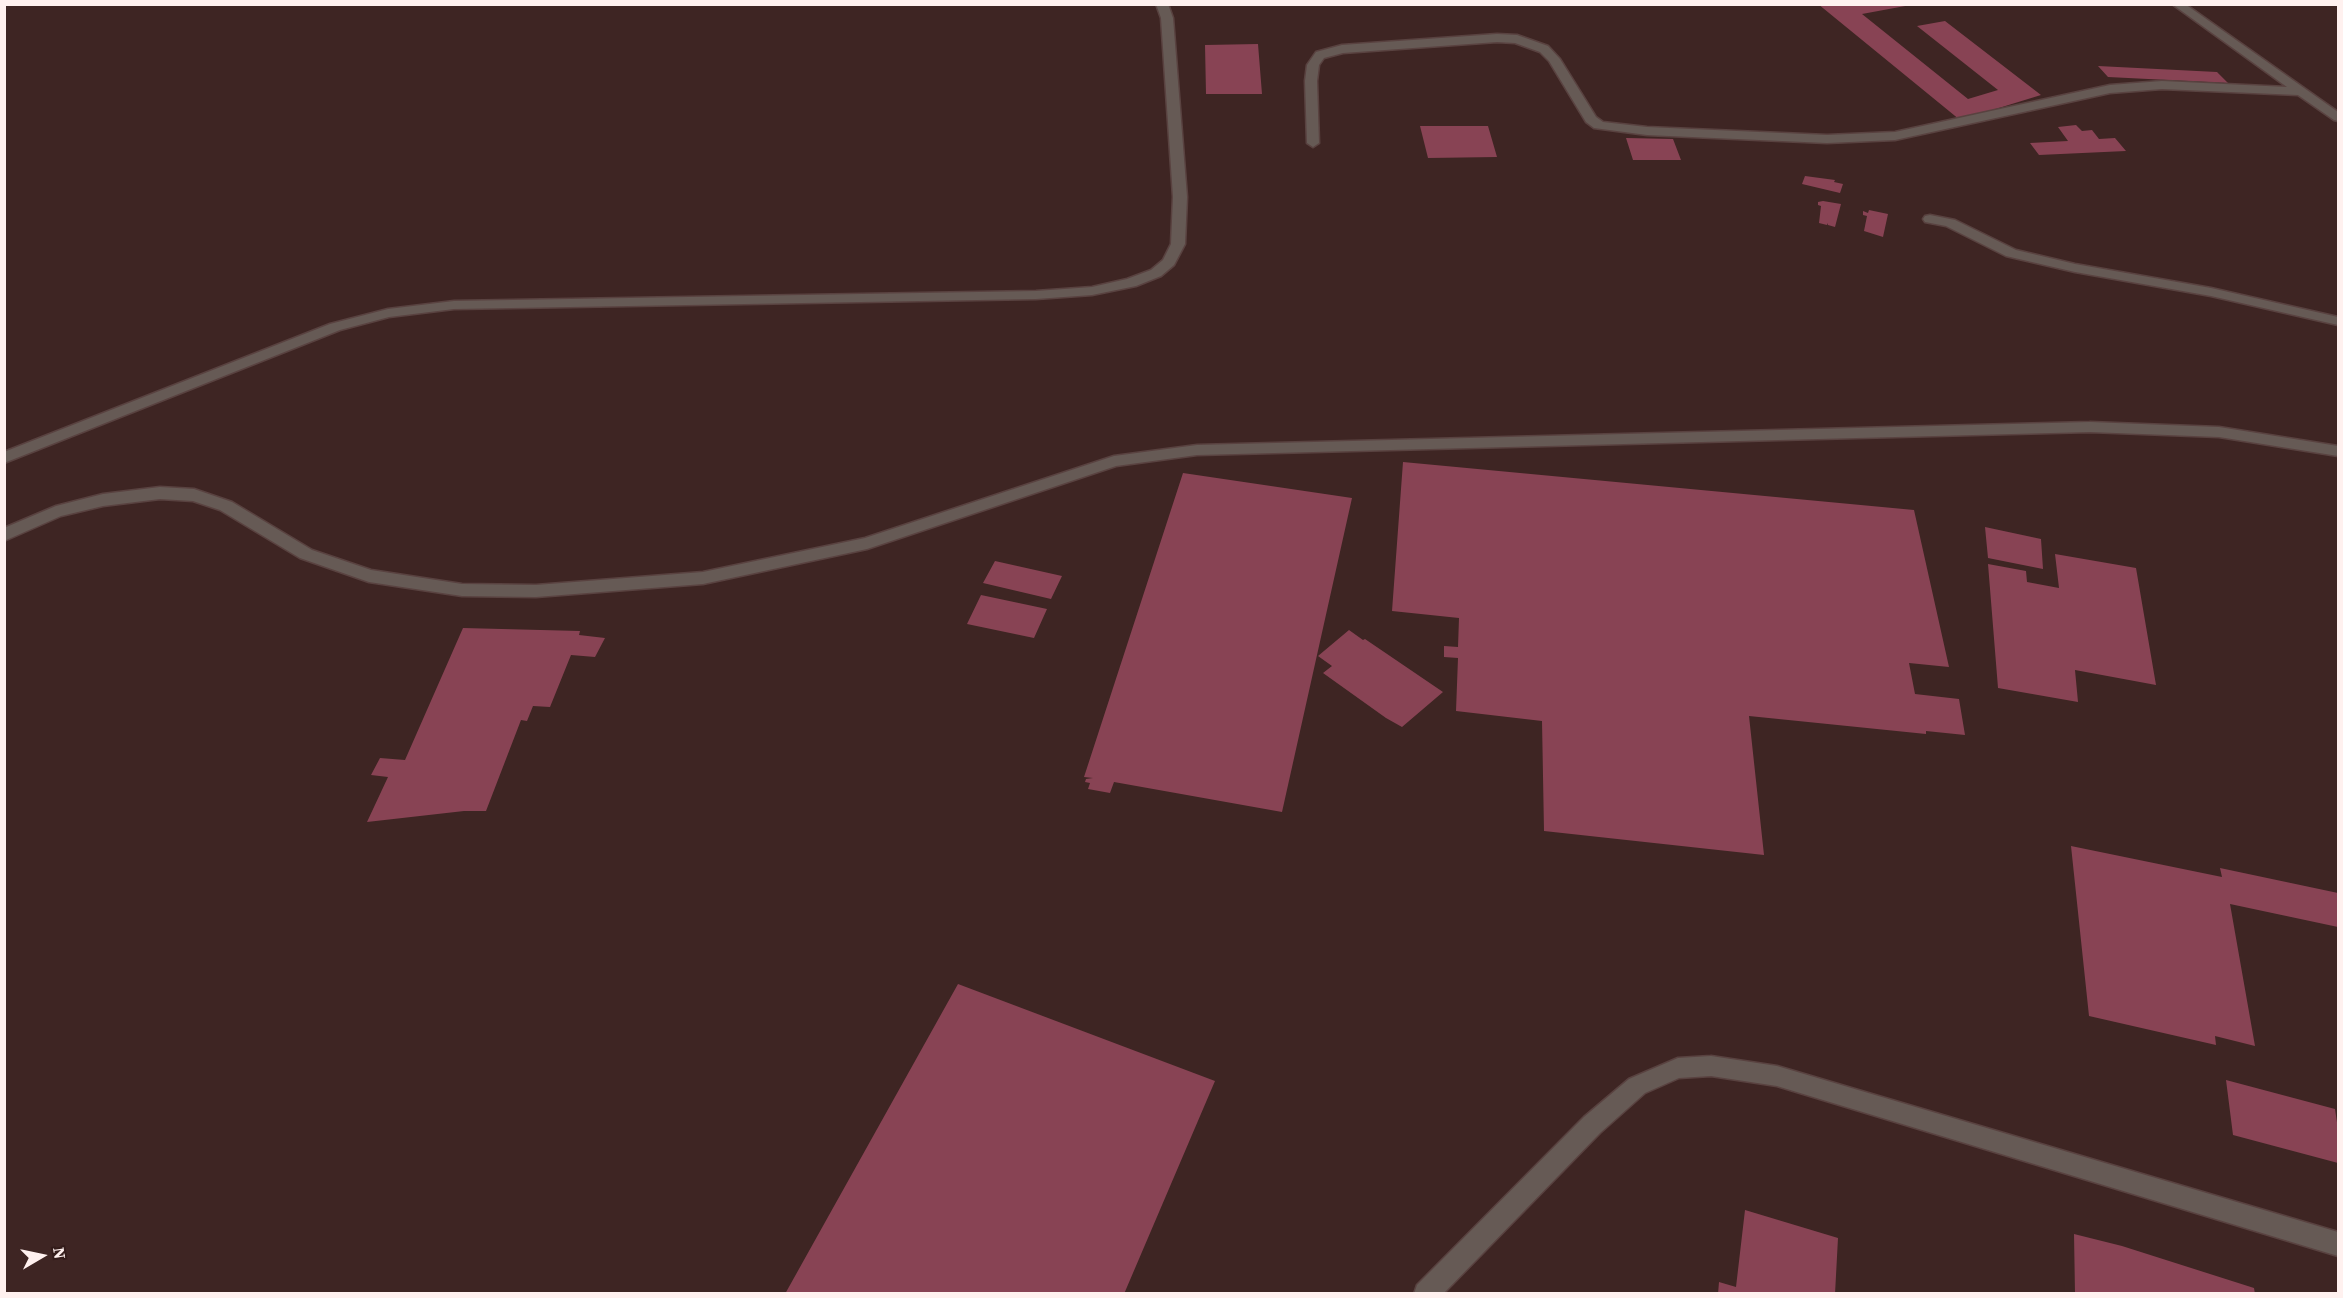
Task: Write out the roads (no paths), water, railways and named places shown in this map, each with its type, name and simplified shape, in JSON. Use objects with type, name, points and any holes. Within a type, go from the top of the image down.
[{"type":"street","points":[[4,458],[335,327],[388,313],[454,305],[1036,295],[1092,291],[1131,283],[1156,273],[1169,262],[1178,244],[1179,185],[1167,18],[1162,4]]},
{"type":"street","points":[[2177,4],[2338,117]]},
{"type":"street","points":[[1313,143],[1311,81],[1314,65],[1320,56],[1342,49],[1497,38],[1516,39],[1544,49],[1554,60],[1591,119],[1599,125],[1647,131],[1827,139],[1895,136],[2065,100],[2110,88],[2162,85],[2301,91]]},
{"type":"street","points":[[1930,219],[1950,223],[2011,253],[2075,268],[2211,292],[2338,321]]},
{"type":"street","points":[[4,535],[56,512],[104,500],[160,493],[194,495],[226,506],[306,554],[369,576],[462,590],[536,591],[703,578],[855,546],[1114,461],[1197,450],[2090,427],[2219,432],[2338,451]]},
{"type":"street","points":[[1426,1293],[1592,1125],[1637,1086],[1678,1068],[1711,1066],[1777,1076],[2338,1244]]}]
